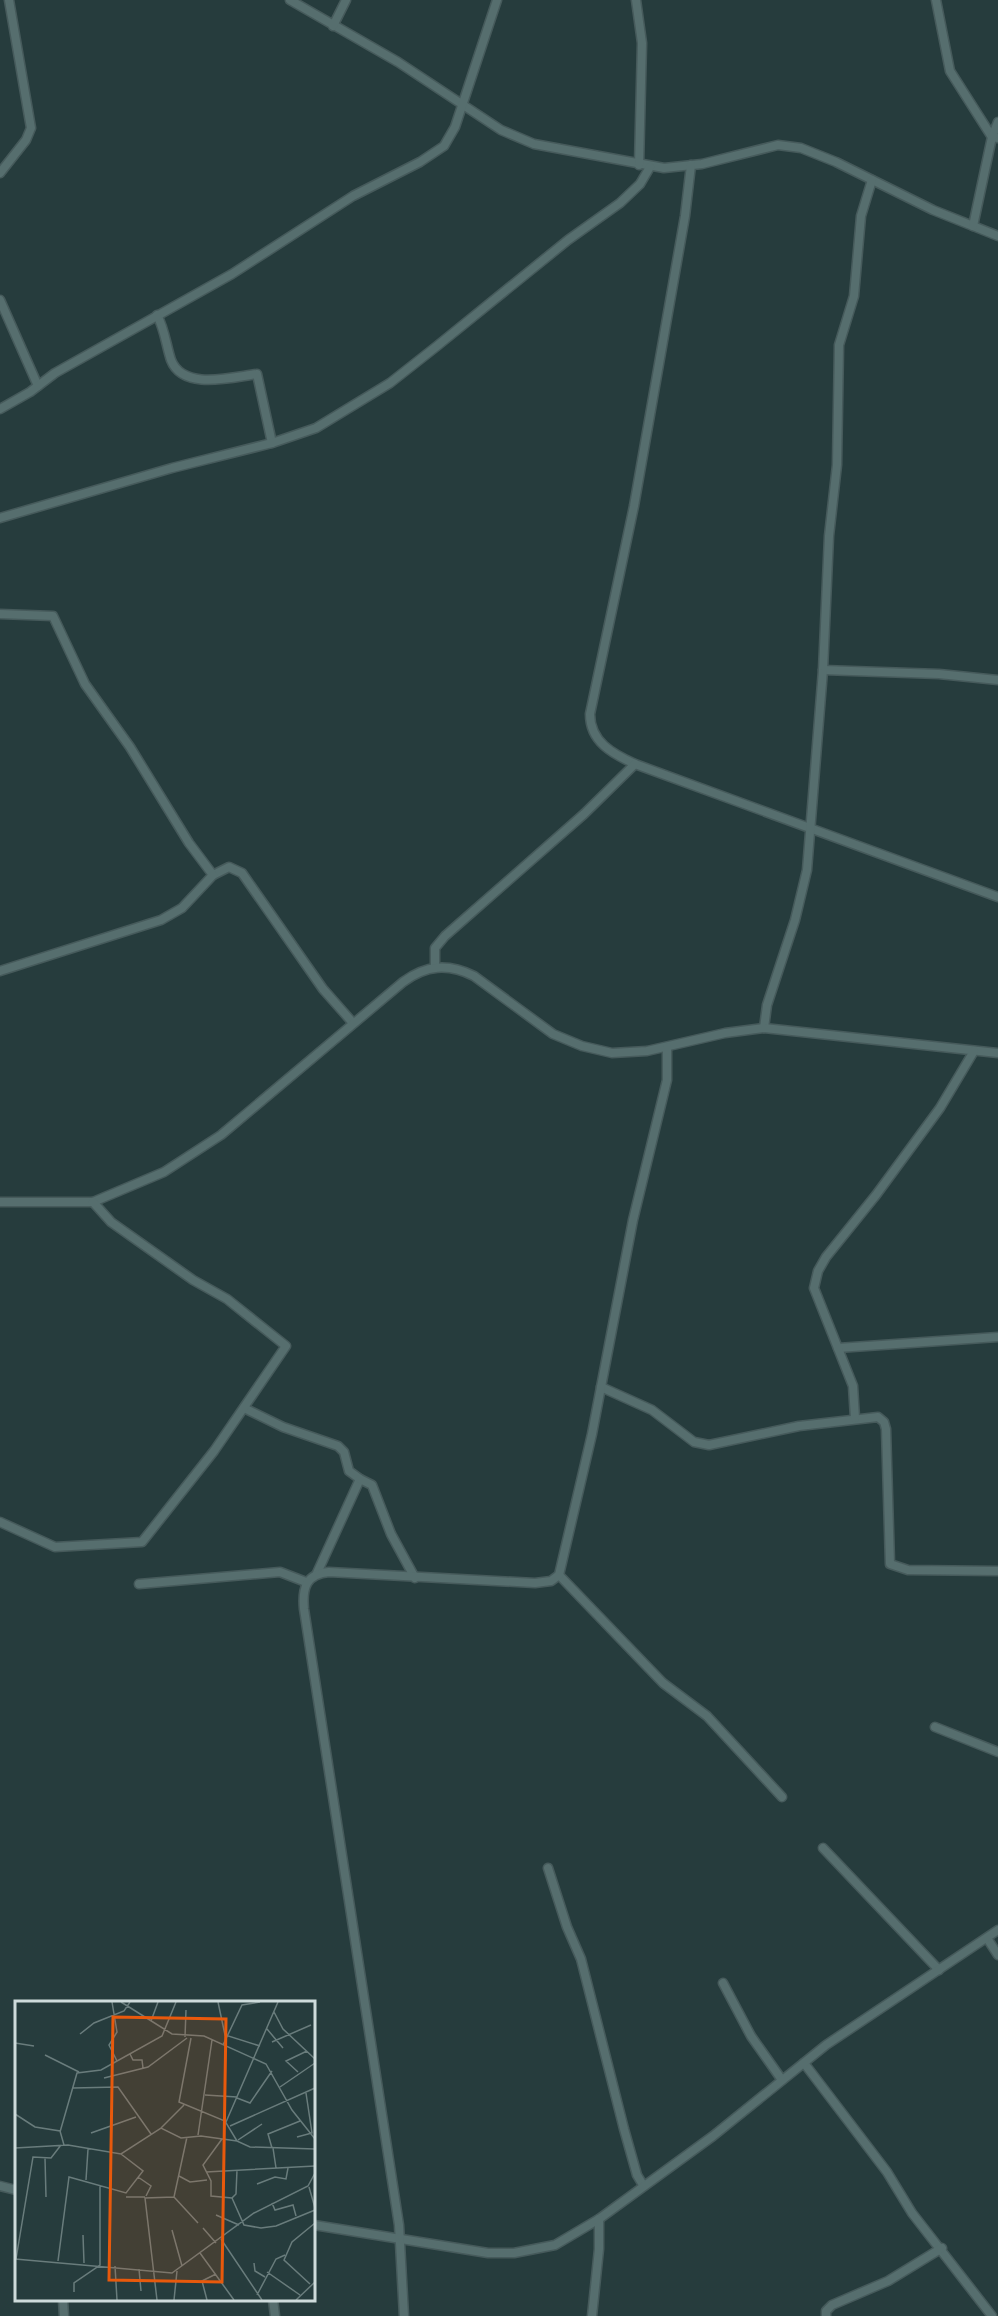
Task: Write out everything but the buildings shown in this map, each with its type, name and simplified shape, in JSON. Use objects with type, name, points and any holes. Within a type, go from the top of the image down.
[{"type":"street","points":[[0,173],[26,140],[31,128],[9,0]]},
{"type":"street","points":[[290,0],[398,62],[507,134],[534,144],[664,168],[691,165],[778,145],[801,148],[836,162],[933,210],[998,236]]},
{"type":"street","points":[[333,26],[346,0]]},
{"type":"street","points":[[0,409],[55,373],[232,274],[353,196],[435,153],[451,135],[497,0]]},
{"type":"street","points":[[636,0],[642,54],[639,165]]},
{"type":"street","points":[[936,0],[950,71],[995,137]]},
{"type":"street","points":[[973,226],[998,122]]},
{"type":"street","points":[[691,165],[685,216],[629,534],[590,714],[592,729],[600,743],[616,756],[635,764],[998,897]]},
{"type":"street","points":[[0,518],[172,468],[272,443],[316,428],[390,383],[568,240],[620,203],[639,184],[650,167]]},
{"type":"street","points":[[764,1028],[767,1005],[802,897],[807,870],[823,670],[829,536],[838,446],[839,345],[853,302],[861,216],[872,180]]},
{"type":"street","points":[[0,300],[38,386]]},
{"type":"street","points":[[157,315],[172,361],[180,374],[198,379],[257,374],[272,443]]},
{"type":"street","points":[[0,615],[53,615],[85,684],[130,747],[189,843],[213,875]]},
{"type":"street","points":[[823,670],[939,674],[998,680]]},
{"type":"street","points":[[435,967],[435,948],[445,936],[584,814],[635,764]]},
{"type":"street","points":[[0,971],[161,920],[182,909],[213,875],[229,867],[239,870],[323,989],[353,1023]]},
{"type":"street","points":[[0,1202],[93,1202],[146,1181],[202,1148],[412,975],[435,967],[462,970],[474,976],[553,1034],[582,1046],[612,1053],[667,1047],[733,1031],[764,1028],[998,1053]]},
{"type":"street","points":[[317,1573],[535,1583],[551,1581],[559,1575],[601,1387],[633,1220],[667,1080],[667,1047]]},
{"type":"street","points":[[855,1418],[853,1386],[814,1288],[818,1271],[826,1257],[876,1195],[948,1096],[974,1052]]},
{"type":"street","points":[[0,1522],[56,1547],[142,1542],[196,1476],[286,1346],[227,1299],[193,1280],[111,1222],[93,1202]]},
{"type":"street","points":[[838,1348],[998,1337]]},
{"type":"street","points":[[601,1387],[652,1410],[701,1444],[717,1444],[779,1430],[855,1418],[878,1417],[884,1422],[886,1429],[890,1564],[908,1570],[998,1571]]},
{"type":"street","points":[[244,1408],[274,1424],[338,1446],[346,1456],[348,1469],[372,1485],[391,1534],[415,1578]]},
{"type":"street","points":[[360,1479],[317,1573],[306,1582],[303,1597],[400,2240],[404,2316]]},
{"type":"street","points":[[139,1584],[280,1572],[306,1582]]},
{"type":"street","points":[[559,1575],[663,1683],[707,1716],[782,1797]]},
{"type":"street","points":[[935,1728],[998,1752]]},
{"type":"street","points":[[824,1848],[939,1970]]},
{"type":"street","points":[[548,1868],[567,1927],[579,1949],[626,2137],[643,2185]]},
{"type":"street","points":[[315,2225],[458,2250],[514,2253],[555,2245],[599,2219],[713,2136],[804,2063],[998,1930]]},
{"type":"street","points":[[987,1938],[998,1955]]},
{"type":"street","points":[[723,1983],[751,2036],[782,2080]]},
{"type":"street","points":[[804,2063],[887,2172],[912,2213],[942,2248],[992,2316]]},
{"type":"street","points":[[0,2186],[15,2190]]},
{"type":"street","points":[[592,2316],[599,2249],[599,2219]]},
{"type":"street","points":[[826,2316],[826,2311],[832,2305],[888,2281],[942,2248]]},
{"type":"street","points":[[63,2301],[64,2316]]},
{"type":"street","points":[[273,2301],[274,2316]]}]
